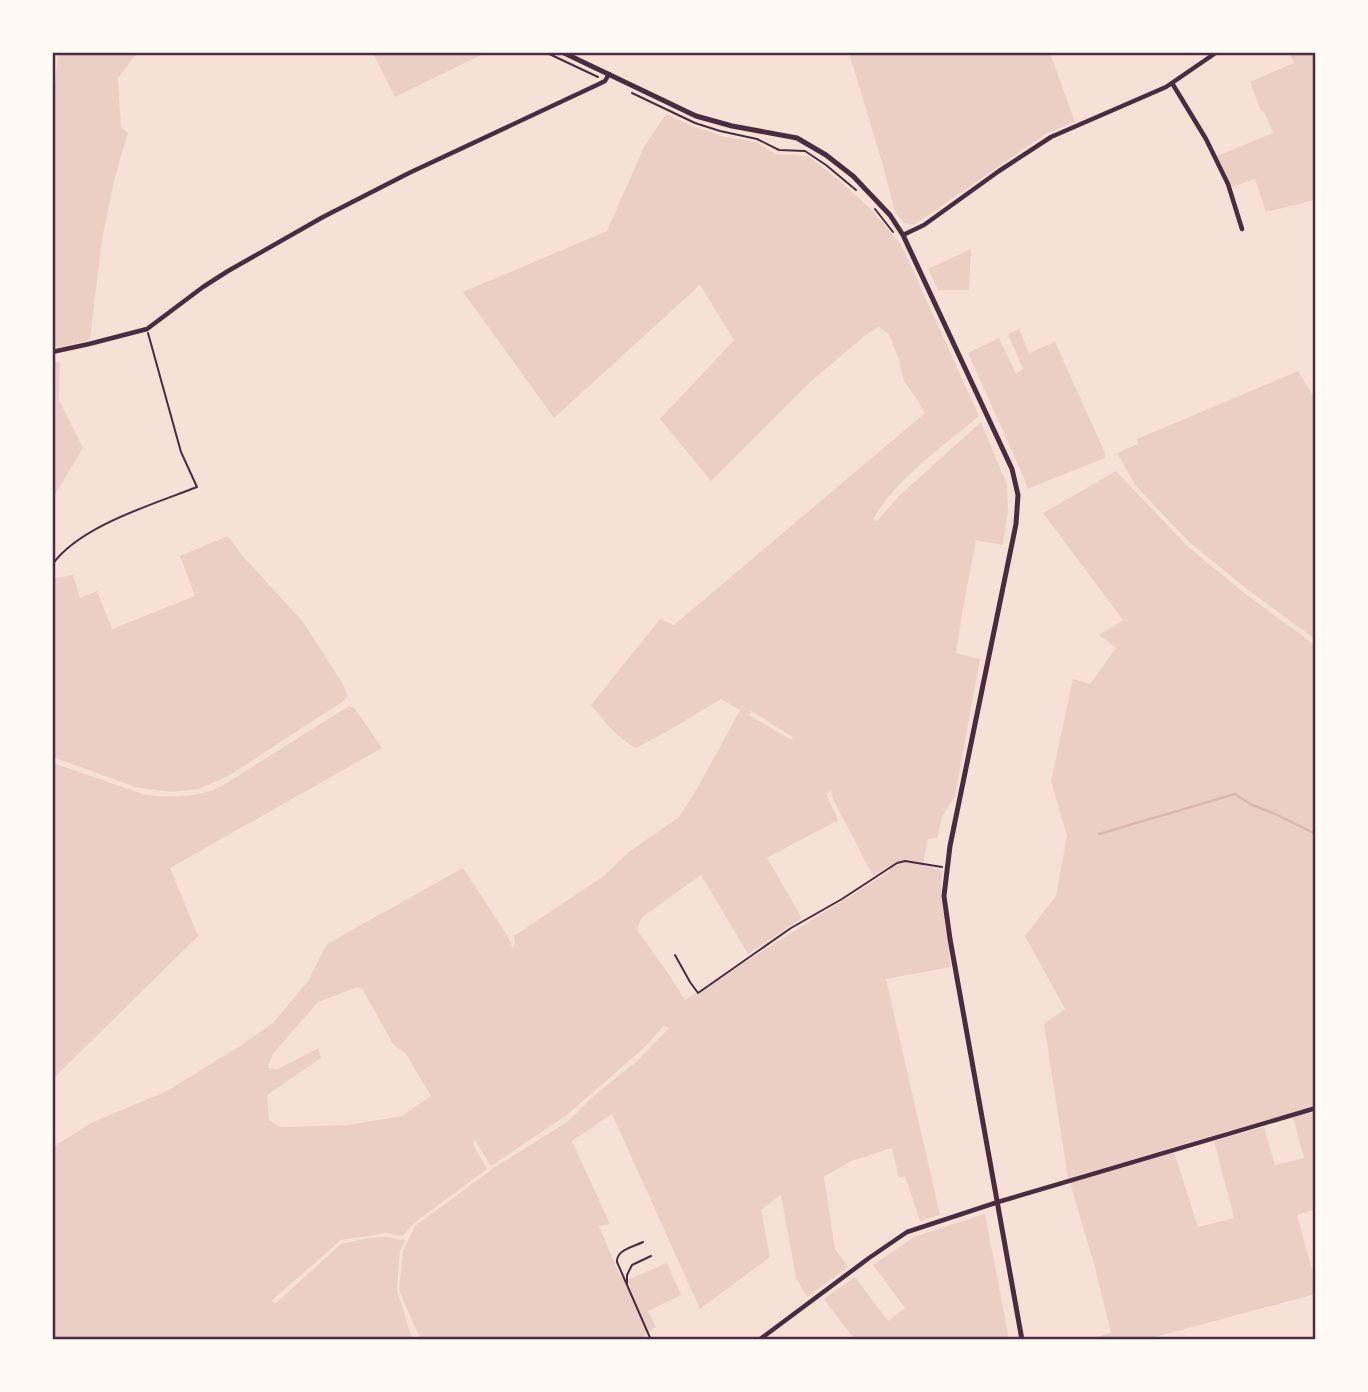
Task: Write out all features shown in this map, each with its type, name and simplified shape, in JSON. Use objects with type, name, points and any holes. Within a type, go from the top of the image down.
[{"type":"street","points":[[562,52],[696,116],[732,126],[797,138],[827,155],[853,176],[890,215],[1012,470],[1018,495],[1016,527],[947,868],[944,896],[1022,1339]]},
{"type":"street","points":[[900,236],[924,225],[1051,137],[1155,92],[1217,52]]},
{"type":"street","points":[[52,352],[147,329],[228,271],[323,217],[605,80],[610,74]]},
{"type":"street","points":[[1172,83],[1206,139],[1228,184],[1242,229]]},
{"type":"street","points":[[760,1339],[907,1232],[998,1202],[1315,1108]]},
{"type":"lane","points":[[643,1242],[619,1253],[617,1262],[652,1339]]},
{"type":"lane","points":[[627,1286],[627,1275],[632,1265],[651,1256]]},
{"type":"path","points":[[545,52],[605,80]]},
{"type":"path","points":[[632,93],[695,123],[757,139],[779,150],[805,151],[859,192]]},
{"type":"path","points":[[872,206],[900,236]]},
{"type":"path","points":[[52,565],[63,551],[100,527],[197,487],[181,452],[147,329]]},
{"type":"path","points":[[675,955],[698,993],[791,928],[897,863],[905,861],[947,868]]},
{"type":"shaded area","points":[[58,53],[137,53],[118,78],[121,128],[128,133],[115,177],[102,239],[90,340],[53,349],[52,86],[55,86]]},
{"type":"shaded area","points":[[373,53],[485,53],[395,97]]},
{"type":"shaded area","points":[[849,53],[1050,53],[1075,122],[1047,133],[914,225],[904,223],[895,212]]},
{"type":"shaded area","points":[[1289,53],[1315,54],[1315,200],[1266,212],[1255,179],[1232,187],[1217,156],[1273,133],[1250,82],[1294,63]]},
{"type":"shaded area","points":[[666,114],[725,137],[756,142],[775,154],[808,156],[871,209],[902,246],[979,416],[908,476],[873,519],[877,521],[900,495],[981,422],[1007,485],[1008,510],[1003,545],[976,540],[956,653],[980,659],[955,796],[942,817],[937,838],[928,839],[923,865],[942,871],[941,895],[951,967],[886,979],[940,1215],[920,1221],[905,1176],[899,1178],[892,1148],[851,1161],[824,1177],[835,1249],[848,1267],[807,1297],[796,1278],[781,1195],[761,1210],[770,1257],[700,1309],[612,1114],[572,1141],[610,1224],[599,1226],[620,1276],[627,1280],[667,1263],[681,1295],[648,1311],[656,1327],[639,1339],[420,1339],[399,1290],[403,1251],[415,1226],[495,1167],[567,1122],[636,1062],[669,1028],[663,1026],[646,1046],[567,1115],[491,1166],[475,1140],[473,1144],[487,1169],[413,1224],[403,1236],[386,1233],[341,1240],[271,1301],[276,1303],[341,1244],[368,1238],[405,1240],[400,1251],[397,1290],[412,1339],[53,1340],[53,1147],[93,1122],[167,1091],[243,1044],[273,1023],[308,981],[327,944],[463,868],[513,948],[514,936],[605,875],[629,852],[679,817],[740,710],[721,699],[636,748],[617,734],[591,705],[660,619],[674,625],[925,413],[904,381],[889,334],[879,327],[809,383],[711,481],[660,419],[734,340],[700,285],[554,418],[463,292],[607,231],[644,147]],"holes":[[[751,711],[793,737],[791,740],[749,715]],[[831,791],[873,876],[888,867],[890,871],[685,1000],[637,930],[641,918],[701,875],[748,954],[802,918],[767,858],[838,820],[826,794]],[[358,987],[363,990],[393,1044],[406,1054],[431,1096],[402,1116],[347,1125],[280,1127],[269,1120],[267,1095],[321,1058],[318,1048],[278,1069],[268,1068],[272,1055],[318,1002]]]},
{"type":"shaded area","points":[[971,249],[969,290],[938,290],[928,269]]},
{"type":"shaded area","points":[[1019,329],[1029,353],[1055,342],[1105,453],[1105,458],[1027,489],[968,353],[999,338],[1016,374],[1023,369],[1008,334]]},
{"type":"shaded area","points":[[60,361],[59,400],[83,448],[53,498],[53,363]]},
{"type":"shaded area","points":[[1298,371],[1315,399],[1315,639],[1189,542],[1136,486],[1117,453],[1138,444],[1137,439]]},
{"type":"shaded area","points":[[1116,471],[1188,547],[1315,645],[1315,1106],[1068,1178],[1044,1024],[1065,1009],[1025,936],[1056,896],[1067,836],[1051,781],[1073,679],[1090,684],[1116,648],[1099,635],[1123,620],[1043,513]]},
{"type":"shaded area","points":[[228,536],[303,622],[344,686],[347,696],[345,700],[230,775],[199,789],[171,792],[135,787],[53,757],[53,577],[73,575],[80,598],[97,591],[112,629],[195,596],[180,556]]},
{"type":"shaded area","points":[[349,706],[355,709],[382,748],[170,868],[198,936],[53,1079],[53,763],[146,795],[193,795],[220,787]]},
{"type":"shaded area","points":[[1315,1112],[1315,1209],[1297,1215],[1315,1280],[1315,1294],[1148,1339],[1089,1339],[1111,1333],[1070,1183],[1174,1152],[1198,1227],[1234,1218],[1214,1141],[1264,1127],[1275,1165],[1304,1158],[1293,1117]]},
{"type":"shaded area","points":[[985,1214],[1009,1339],[854,1339],[824,1299],[855,1277],[888,1321],[905,1308],[873,1265],[914,1237]]},
{"type":"waterway","points":[[1099,834],[1235,794],[1252,805],[1316,834]]}]
